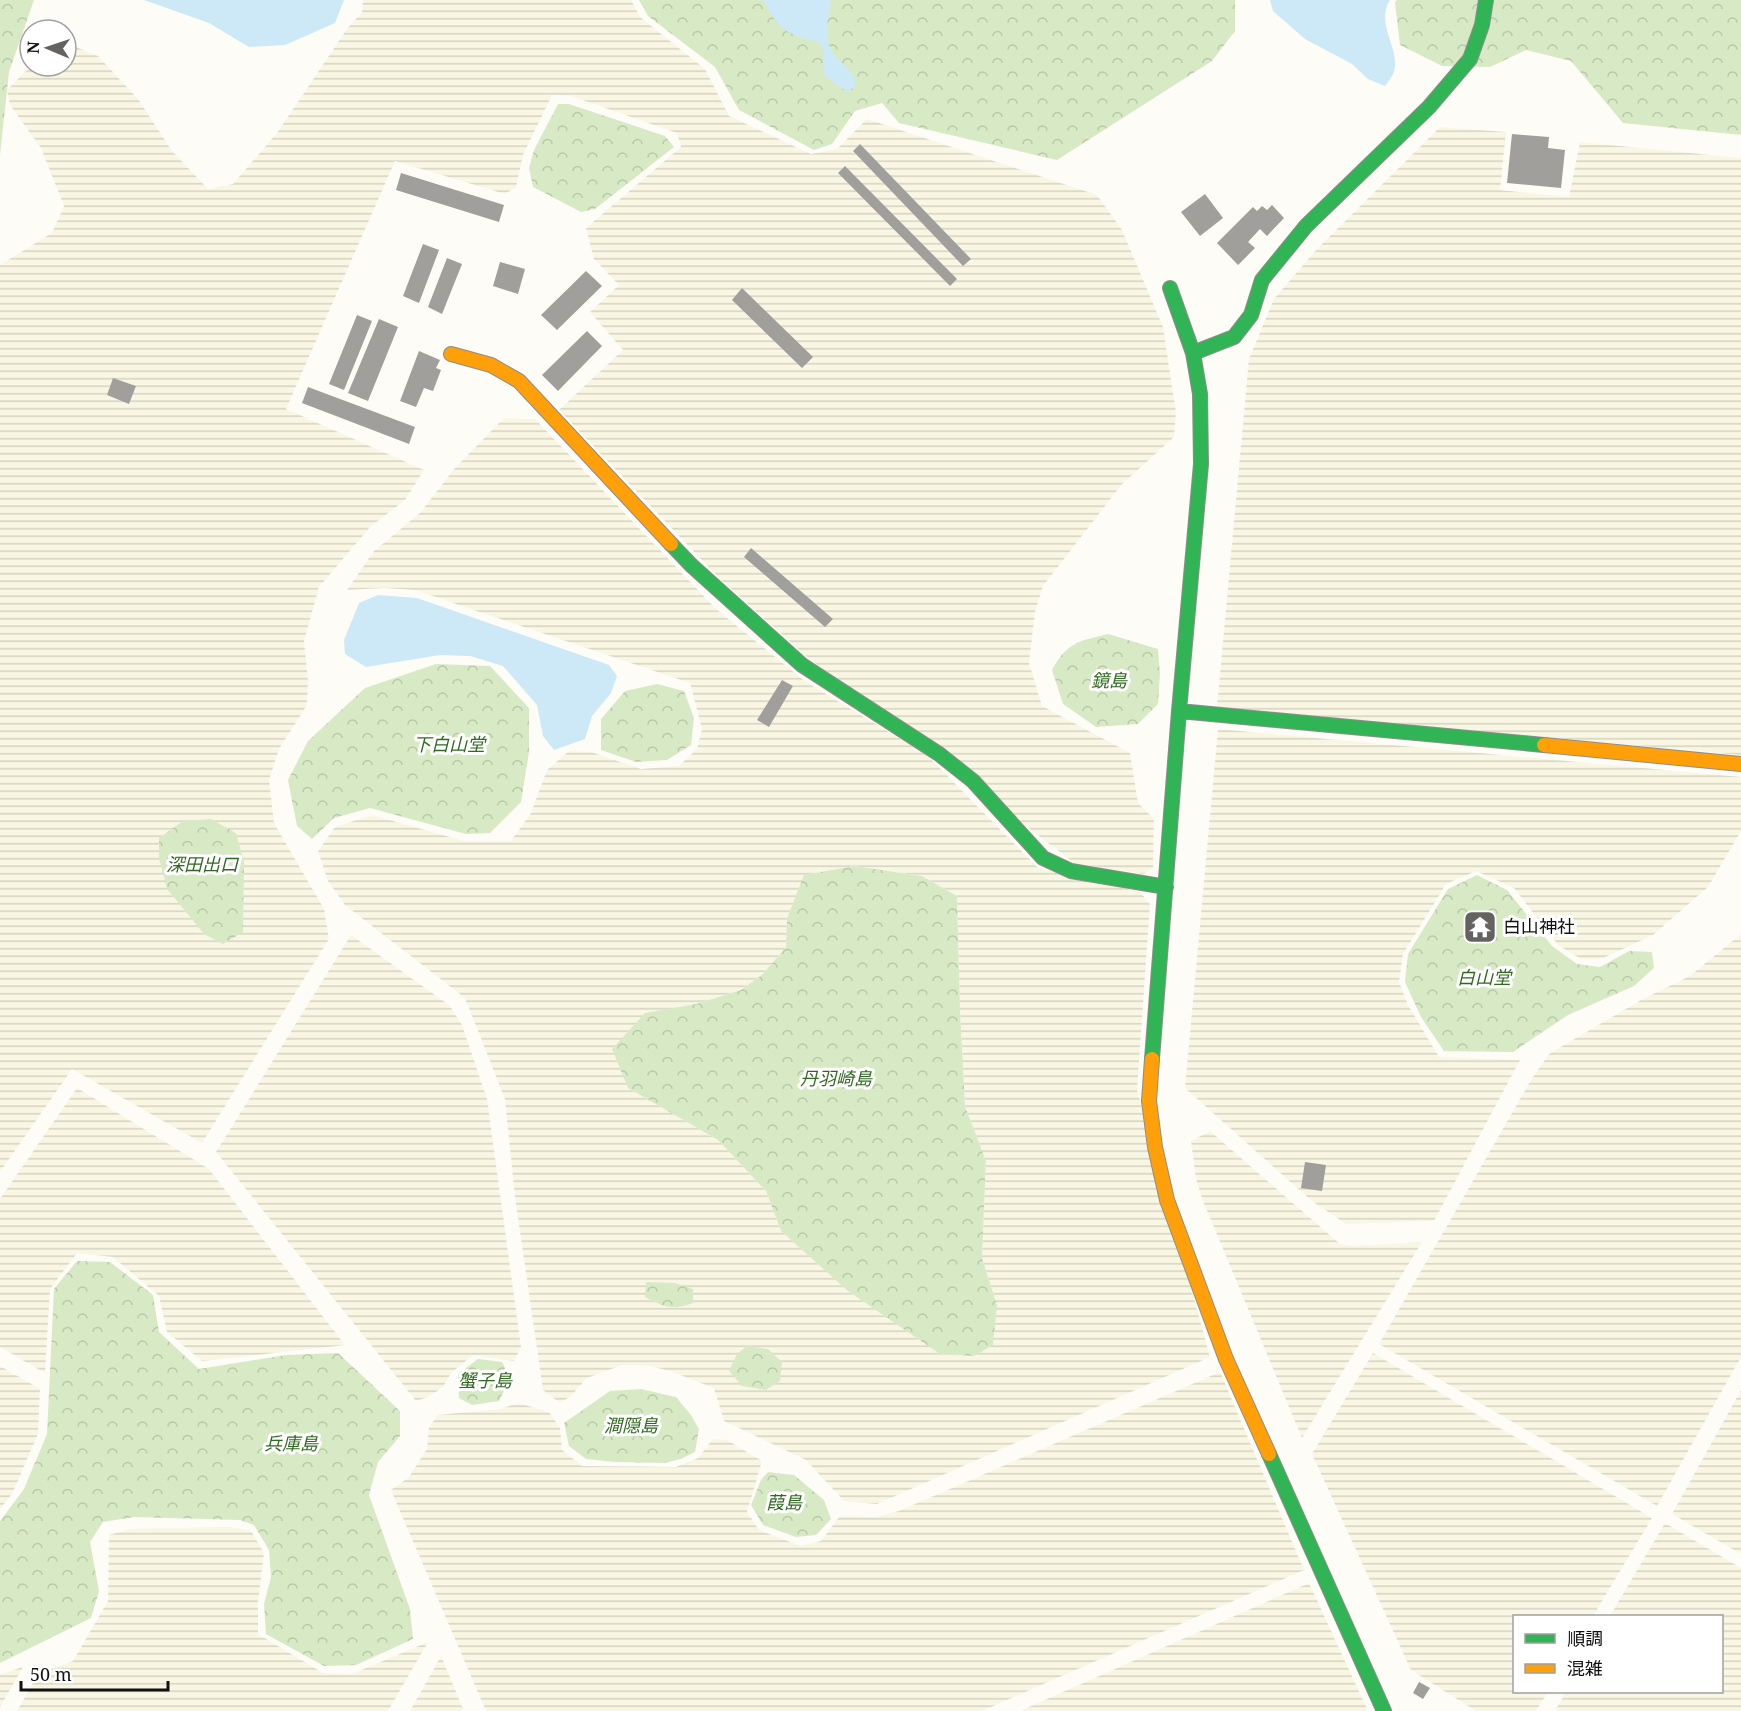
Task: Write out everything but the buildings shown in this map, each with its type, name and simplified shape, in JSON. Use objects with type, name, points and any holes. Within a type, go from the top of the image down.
[{"type":"street","points":[[1193,353],[1234,337],[1251,315],[1263,280],[1306,226],[1430,107],[1470,59],[1482,25],[1486,0]]},
{"type":"street","points":[[1170,288],[1193,353],[1200,394],[1202,464],[1179,711],[1149,1101],[1155,1147],[1167,1200],[1226,1359],[1384,1711]]},
{"type":"street","points":[[451,354],[491,365],[519,381],[691,565],[802,665],[939,754],[973,780],[1043,858],[1071,872],[1166,887]]},
{"type":"street","points":[[1179,711],[1741,764]]},
{"type":"green space","points":[[0,0],[34,0],[28,18],[18,18],[18,46],[9,72],[0,155]]},
{"type":"green space","points":[[363,0],[631,0],[640,17],[705,69],[729,116],[811,154],[837,149],[867,119],[1097,195],[1122,230],[1163,327],[1176,413],[1174,437],[1122,484],[1043,586],[1035,612],[1029,663],[1042,706],[1130,753],[1138,803],[1154,819],[1153,868],[1144,874],[1074,863],[807,657],[721,580],[559,410],[623,350],[590,312],[619,285],[594,259],[586,228],[681,147],[677,133],[571,96],[552,95],[523,155],[516,187],[505,194],[395,161],[286,409],[424,470],[405,500],[370,527],[319,587],[304,641],[308,680],[307,705],[279,749],[269,780],[274,823],[324,909],[329,939],[202,1143],[72,1069],[0,1172],[0,265],[52,233],[64,206],[41,148],[10,105],[7,90],[19,78],[78,78],[78,48],[98,56],[138,99],[172,151],[208,189],[233,184],[277,133],[347,29],[362,12]]},
{"type":"green space","points":[[639,0],[1235,0],[1235,31],[1212,61],[1057,160],[899,123],[882,103],[855,111],[832,144],[814,150],[739,110],[715,67],[648,16]]},
{"type":"green space","points":[[1397,0],[1741,0],[1741,135],[1623,123],[1571,61],[1526,50],[1490,67],[1442,66],[1400,45],[1395,2]]},
{"type":"green space","points":[[558,104],[569,104],[665,136],[674,147],[595,209],[581,212],[533,187],[529,168],[534,150]]},
{"type":"green space","points":[[1440,127],[1506,132],[1500,190],[1569,197],[1580,142],[1741,158],[1741,755],[1217,707],[1249,359],[1274,299],[1317,249]]},
{"type":"green space","points":[[504,418],[535,419],[716,609],[806,682],[927,755],[1038,868],[1140,892],[1150,904],[1137,1090],[1210,1357],[877,1504],[844,1501],[806,1460],[724,1421],[714,1388],[670,1371],[650,1366],[622,1365],[587,1378],[571,1396],[560,1403],[543,1390],[515,1197],[505,1099],[465,998],[345,905],[328,881],[318,851],[335,827],[372,815],[464,841],[511,841],[531,813],[547,770],[569,751],[591,752],[641,769],[679,766],[697,749],[702,729],[690,683],[415,590],[384,588],[347,590],[374,551],[420,513],[455,468]],"holes":[[[854,866],[922,876],[957,896],[965,1106],[986,1161],[982,1258],[997,1305],[781,1231],[766,1191],[718,1140],[628,1088],[696,1004],[741,990],[763,974],[786,947],[787,918],[805,875]]]},
{"type":"green space","name":"鏡島","points":[[1108,634],[1158,649],[1160,674],[1158,704],[1138,724],[1096,727],[1063,704],[1052,670],[1063,654],[1075,644]]},
{"type":"green space","name":"下白山堂","points":[[436,664],[490,666],[529,708],[529,752],[521,802],[490,833],[466,834],[370,808],[334,818],[312,839],[297,826],[288,780],[308,741],[365,688]]},
{"type":"green space","points":[[657,684],[684,691],[694,718],[691,745],[667,760],[636,762],[601,750],[601,719],[625,691]]},
{"type":"green space","points":[[1218,729],[1741,777],[1741,831],[1708,887],[1653,935],[1601,959],[1581,959],[1558,945],[1514,888],[1476,871],[1446,884],[1403,954],[1399,982],[1408,1005],[1439,1057],[1520,1060],[1434,1221],[1346,1224],[1312,1201],[1185,1088]]},
{"type":"green space","name":"深田出口","points":[[211,819],[236,833],[244,862],[243,932],[223,944],[204,934],[167,889],[159,858],[159,838],[183,821]]},
{"type":"green space","name":"丹羽崎島","points":[[854,866],[922,876],[957,896],[965,1106],[986,1161],[982,1258],[997,1305],[993,1345],[974,1356],[940,1354],[848,1291],[781,1231],[766,1191],[718,1140],[628,1088],[612,1049],[645,1013],[696,1004],[741,990],[763,974],[786,947],[787,918],[804,875]]},
{"type":"green space","name":"白山堂","points":[[1477,875],[1507,890],[1552,946],[1577,964],[1600,967],[1629,951],[1652,952],[1654,968],[1634,986],[1568,1015],[1513,1052],[1444,1051],[1421,1017],[1405,982],[1408,954],[1448,889]]},
{"type":"green space","points":[[1741,934],[1741,1357],[1657,1506],[1379,1344],[1531,1080],[1549,1054],[1641,1000],[1690,976]]},
{"type":"green space","points":[[351,935],[449,1005],[462,1025],[487,1099],[521,1347],[514,1361],[473,1355],[451,1373],[443,1387],[428,1397],[416,1401],[216,1152]]},
{"type":"green space","points":[[77,1088],[209,1169],[345,1345],[202,1361],[167,1332],[159,1296],[113,1257],[77,1253],[50,1289],[45,1373],[0,1347],[0,1199]]},
{"type":"green space","points":[[1210,1131],[1340,1244],[1353,1246],[1422,1242],[1302,1438],[1203,1201],[1196,1179],[1191,1141]]},
{"type":"green space","name":"兵庫島","points":[[77,1261],[110,1262],[153,1295],[159,1332],[199,1369],[286,1355],[338,1353],[400,1411],[400,1436],[378,1462],[369,1495],[410,1609],[413,1639],[356,1665],[324,1666],[266,1634],[264,1604],[271,1577],[269,1550],[254,1525],[240,1520],[134,1517],[103,1522],[90,1542],[99,1591],[91,1618],[0,1663],[0,1521],[24,1489],[47,1434],[54,1289]]},
{"type":"green space","points":[[646,1282],[675,1283],[693,1289],[693,1303],[668,1307],[657,1303],[645,1297]]},
{"type":"green space","points":[[747,1346],[768,1349],[782,1362],[780,1381],[766,1390],[742,1386],[729,1371],[737,1354]]},
{"type":"green space","points":[[1373,1353],[1652,1518],[1594,1615],[1513,1615],[1513,1693],[1547,1693],[1536,1711],[1476,1711],[1411,1670],[1312,1454]]},
{"type":"green space","name":"蟹子島","points":[[478,1359],[502,1362],[510,1378],[499,1401],[472,1405],[459,1398],[458,1374]]},
{"type":"green space","points":[[0,1366],[40,1389],[38,1434],[12,1494],[0,1509]]},
{"type":"green space","points":[[1220,1372],[1304,1570],[982,1711],[486,1711],[391,1490],[409,1477],[427,1449],[429,1427],[438,1415],[500,1409],[518,1403],[549,1412],[560,1428],[562,1450],[582,1466],[676,1467],[698,1458],[713,1439],[727,1440],[762,1461],[747,1512],[759,1530],[801,1546],[821,1541],[840,1516],[876,1517],[899,1511]]},
{"type":"green space","name":"澗隠島","points":[[641,1389],[676,1397],[699,1429],[695,1452],[681,1459],[664,1463],[615,1462],[586,1459],[569,1446],[564,1423],[610,1391]]},
{"type":"green space","points":[[1741,1390],[1741,1554],[1672,1514]]},
{"type":"green space","name":"葭島","points":[[768,1472],[794,1475],[824,1500],[831,1519],[816,1535],[796,1537],[763,1525],[751,1505],[761,1480]]},
{"type":"green space","points":[[1665,1523],[1741,1568],[1741,1711],[1555,1711],[1565,1693],[1723,1693],[1723,1615],[1611,1615]]},
{"type":"green space","points":[[230,1527],[251,1531],[264,1553],[258,1602],[258,1634],[323,1673],[352,1674],[428,1642],[388,1711],[17,1711],[38,1674],[73,1661],[108,1601],[109,1535],[130,1529]]},
{"type":"green space","points":[[1309,1583],[1368,1711],[1020,1711]]},
{"type":"green space","points":[[441,1656],[464,1711],[410,1711]]},
{"type":"green space","points":[[23,1667],[0,1707],[0,1674]]},
{"type":"water","points":[[144,0],[344,0],[335,23],[285,45],[249,47],[209,23]]},
{"type":"water","points":[[763,0],[831,0],[827,26],[829,45],[835,56],[853,75],[856,86],[847,92],[824,75],[823,48],[818,42],[784,29]]},
{"type":"water","points":[[1270,0],[1390,0],[1385,19],[1395,65],[1393,74],[1385,86],[1368,79],[1352,64],[1305,39],[1273,11]]},
{"type":"water","points":[[378,595],[417,598],[609,665],[617,676],[611,693],[592,716],[585,739],[554,750],[543,736],[537,705],[503,666],[470,656],[440,655],[366,667],[345,654],[344,640],[359,603]]},
{"type":"traffic: fast","points":[[1193,353],[1234,337],[1251,315],[1262,280],[1306,226],[1429,107],[1470,59],[1482,25],[1486,0]]},
{"type":"traffic: fast","points":[[1152,1059],[1201,464],[1200,394],[1193,353],[1170,288]]},
{"type":"traffic: fast","points":[[671,544],[691,565],[802,665],[939,754],[973,781],[1043,858],[1071,871],[1166,887]]},
{"type":"traffic: fast","points":[[1179,711],[1544,745]]},
{"type":"traffic: fast","points":[[1269,1454],[1384,1711]]},
{"type":"traffic: slow","points":[[451,354],[491,365],[519,381],[671,544]]},
{"type":"traffic: slow","points":[[1544,745],[1741,764]]},
{"type":"traffic: slow","points":[[1152,1059],[1149,1101],[1155,1147],[1167,1200],[1226,1359],[1269,1454]]},
{"type":"place","name":"白山神社","points":[[1480,927]]}]
